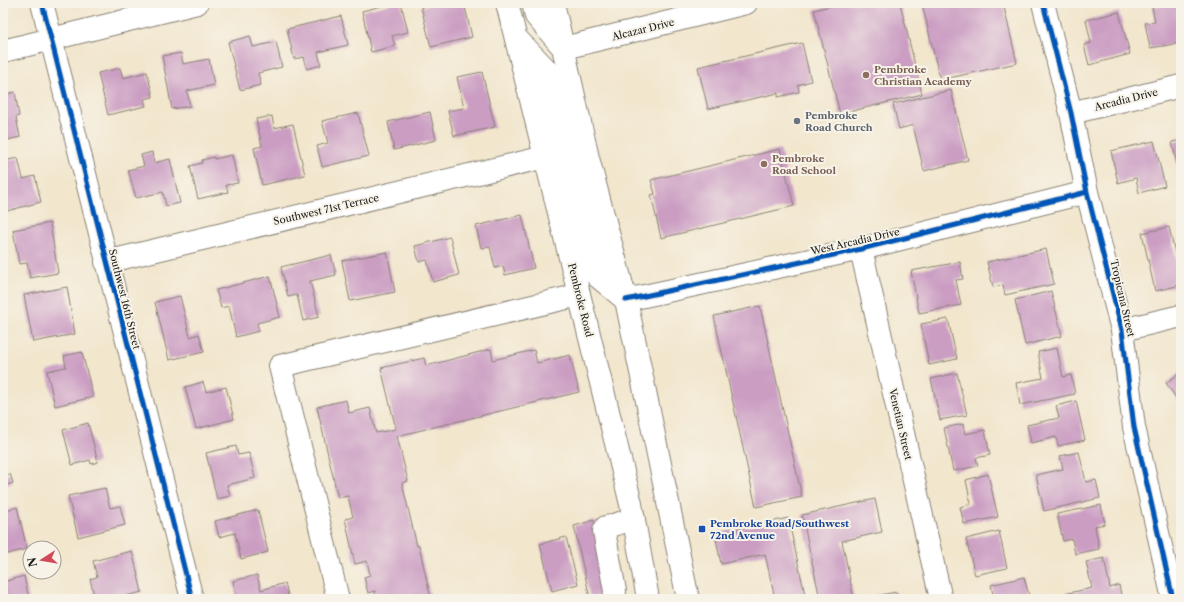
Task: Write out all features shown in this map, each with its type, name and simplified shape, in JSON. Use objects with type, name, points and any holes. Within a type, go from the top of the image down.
[{"type":"street","name":"Southwest 16th Street","points":[[42,3],[192,599]]},
{"type":"street","points":[[3,51],[197,3]]},
{"type":"street","name":"Pembroke Road","points":[[507,3],[634,519],[648,599]]},
{"type":"street","points":[[533,3],[536,16],[564,48]]},
{"type":"street","points":[[553,3],[588,158],[626,300],[688,599]]},
{"type":"street","name":"Alcazar Drive","points":[[564,48],[746,3]]},
{"type":"street","name":"Tropicana Street","points":[[1043,3],[1071,113],[1087,192],[1122,330],[1134,427],[1173,599]]},
{"type":"street","points":[[516,38],[545,68],[597,276],[626,300]]},
{"type":"street","name":"Arcadia Drive","points":[[1071,113],[1181,86]]},
{"type":"street","name":"Southwest 71st Terrace","points":[[106,262],[545,157]]},
{"type":"street","name":"West Arcadia Drive","points":[[626,300],[861,249],[1087,192]]},
{"type":"street","name":"Venetian Street","points":[[861,249],[941,599]]},
{"type":"street","points":[[338,599],[280,366],[580,295]]},
{"type":"street","points":[[1122,330],[1181,316]]},
{"type":"street","points":[[614,599],[615,590],[604,531],[606,527],[634,519]]},
{"type":"building","points":[[394,3],[401,3],[408,32],[392,36],[395,46],[371,52],[362,11]]},
{"type":"building","points":[[437,3],[464,3],[472,37],[431,47],[421,7]]},
{"type":"building","points":[[842,3],[900,3],[922,94],[840,114],[814,10]]},
{"type":"building","points":[[922,3],[1003,3],[1017,63],[940,80]]},
{"type":"building","points":[[1181,3],[1181,43],[1150,48],[1145,23],[1155,22],[1152,7]]},
{"type":"building","points":[[1119,12],[1130,54],[1089,65],[1084,45],[1091,43],[1086,20]]},
{"type":"building","points":[[341,16],[348,45],[318,52],[321,65],[307,69],[304,57],[294,59],[287,29]]},
{"type":"building","points":[[250,36],[253,47],[276,42],[282,67],[258,73],[261,85],[240,90],[228,42]]},
{"type":"building","points":[[802,43],[811,81],[798,85],[799,92],[778,97],[778,93],[708,109],[698,67]]},
{"type":"building","points":[[181,53],[183,64],[209,59],[214,85],[187,91],[190,106],[172,109],[162,56]]},
{"type":"building","points":[[120,68],[123,78],[147,72],[153,97],[144,99],[146,106],[108,115],[98,73]]},
{"type":"building","points":[[482,72],[495,127],[454,136],[448,111],[464,108],[457,77]]},
{"type":"building","points":[[951,90],[968,160],[924,171],[913,125],[899,129],[893,104]]},
{"type":"building","points":[[15,92],[19,116],[16,117],[20,137],[3,141],[3,95]]},
{"type":"building","points":[[430,112],[436,140],[394,150],[388,122]]},
{"type":"building","points":[[358,113],[369,156],[322,167],[317,146],[328,143],[322,121]]},
{"type":"building","points":[[272,116],[274,128],[293,124],[305,175],[262,185],[254,148],[262,146],[256,119]]},
{"type":"building","points":[[1181,140],[1181,171],[1179,172],[1172,142]]},
{"type":"building","points":[[1154,141],[1165,186],[1139,193],[1136,178],[1118,183],[1111,151]]},
{"type":"building","points":[[780,149],[794,206],[661,238],[651,195],[655,194],[651,180]]},
{"type":"building","points":[[152,152],[154,163],[170,159],[180,203],[166,206],[163,192],[136,198],[128,170],[144,166],[141,155]]},
{"type":"building","points":[[232,155],[238,183],[226,185],[228,192],[198,199],[190,166],[202,163],[202,160]]},
{"type":"building","points":[[18,158],[23,179],[35,176],[41,202],[3,212],[3,161]]},
{"type":"building","points":[[522,215],[534,268],[505,275],[503,266],[495,268],[490,247],[481,248],[476,226]]},
{"type":"building","points":[[50,223],[58,273],[30,278],[27,263],[19,264],[13,230]]},
{"type":"building","points":[[1169,227],[1181,279],[1181,285],[1155,291],[1142,233]]},
{"type":"building","points":[[450,237],[459,275],[433,282],[427,260],[419,262],[415,246]]},
{"type":"building","points":[[1046,249],[1054,284],[1005,295],[1003,285],[993,287],[987,262]]},
{"type":"building","points":[[387,252],[395,292],[350,301],[342,261]]},
{"type":"building","points":[[331,255],[336,275],[310,281],[319,317],[303,321],[297,295],[288,297],[281,267]]},
{"type":"building","points":[[960,262],[963,279],[956,280],[961,305],[919,313],[911,271]]},
{"type":"building","points":[[270,276],[280,317],[257,323],[259,331],[236,337],[229,306],[221,308],[216,290]]},
{"type":"building","points":[[67,287],[75,334],[33,342],[24,295]]},
{"type":"building","points":[[1051,291],[1062,336],[1025,345],[1015,300]]},
{"type":"building","points":[[180,296],[190,337],[199,334],[204,352],[169,360],[155,302]]},
{"type":"building","points":[[760,306],[802,497],[756,507],[714,316]]},
{"type":"building","points":[[948,319],[957,359],[929,365],[921,324]]},
{"type":"building","points":[[1057,348],[1063,377],[1071,375],[1075,394],[1020,405],[1016,383],[1043,378],[1038,352]]},
{"type":"building","points":[[491,349],[493,360],[534,350],[537,363],[570,355],[579,392],[397,436],[408,481],[402,483],[417,546],[419,546],[431,599],[376,599],[375,591],[368,593],[364,577],[370,575],[367,561],[355,564],[345,519],[353,517],[348,496],[338,498],[317,407],[346,400],[349,413],[370,408],[376,433],[396,429],[381,368],[424,358],[426,366]]},
{"type":"building","points":[[82,352],[93,397],[55,406],[47,371],[66,367],[64,356]]},
{"type":"building","points":[[1181,372],[1181,405],[1166,383]]},
{"type":"building","points":[[957,373],[967,415],[940,420],[931,379]]},
{"type":"building","points":[[203,382],[206,392],[226,387],[234,419],[196,429],[185,387]]},
{"type":"building","points":[[1076,401],[1085,440],[1058,446],[1056,437],[1031,443],[1027,425],[1059,418],[1056,406]]},
{"type":"building","points":[[88,423],[98,462],[91,464],[90,460],[72,465],[63,430]]},
{"type":"building","points":[[963,424],[965,434],[985,430],[990,455],[976,458],[978,466],[953,471],[944,428]]},
{"type":"building","points":[[236,446],[238,455],[249,453],[255,478],[227,485],[230,496],[217,499],[206,453]]},
{"type":"building","points":[[1079,452],[1086,482],[1096,480],[1100,498],[1044,511],[1036,475],[1063,469],[1060,456]]},
{"type":"building","points":[[10,474],[13,483],[3,486],[3,476]]},
{"type":"building","points":[[988,474],[998,517],[964,524],[960,507],[971,504],[966,480]]},
{"type":"building","points":[[105,488],[110,508],[120,506],[125,525],[78,537],[68,496]]},
{"type":"building","points":[[875,499],[882,532],[842,541],[854,599],[820,599],[802,515]]},
{"type":"building","points":[[1101,505],[1105,524],[1095,526],[1099,549],[1075,554],[1072,539],[1063,541],[1057,514]]},
{"type":"building","points":[[17,507],[25,540],[22,540],[22,550],[3,555],[3,511]]},
{"type":"building","points":[[258,510],[268,552],[241,559],[235,533],[219,537],[215,521]]},
{"type":"building","points":[[788,518],[806,599],[775,599],[765,554],[721,564],[715,534]]},
{"type":"building","points":[[594,520],[612,593],[590,598],[574,526]]},
{"type":"building","points":[[999,531],[1007,568],[975,575],[966,539]]},
{"type":"building","points":[[566,537],[578,584],[552,591],[540,544]]},
{"type":"building","points":[[132,551],[142,592],[114,599],[95,599],[90,579],[97,577],[93,561]]},
{"type":"building","points":[[1104,558],[1110,588],[1119,585],[1122,599],[1065,599],[1064,594],[1092,588],[1086,562]]},
{"type":"building","points":[[257,575],[261,590],[285,583],[289,599],[237,599],[233,581]]},
{"type":"building","points":[[22,577],[22,580],[25,580],[29,599],[3,599],[3,582]]},
{"type":"building","points":[[1024,577],[1029,596],[1019,599],[994,599],[991,585]]},
{"type":"building","points":[[896,592],[898,599],[865,599],[865,598]]},
{"type":"cycle path","points":[[42,3],[192,599]]},
{"type":"cycle path","points":[[1043,3],[1071,113],[1087,192],[1122,330],[1134,427],[1173,599]]},
{"type":"cycle path","points":[[626,300],[861,249],[1087,192]]},
{"type":"place","name":"Pembroke Christian Academy","points":[[866,75]]},
{"type":"place","name":"Pembroke Road Church","points":[[797,121]]},
{"type":"place","name":"Pembroke Road School","points":[[764,164]]},
{"type":"place","name":"Pembroke Road/Southwest 72nd Avenue","points":[[702,529]]}]
